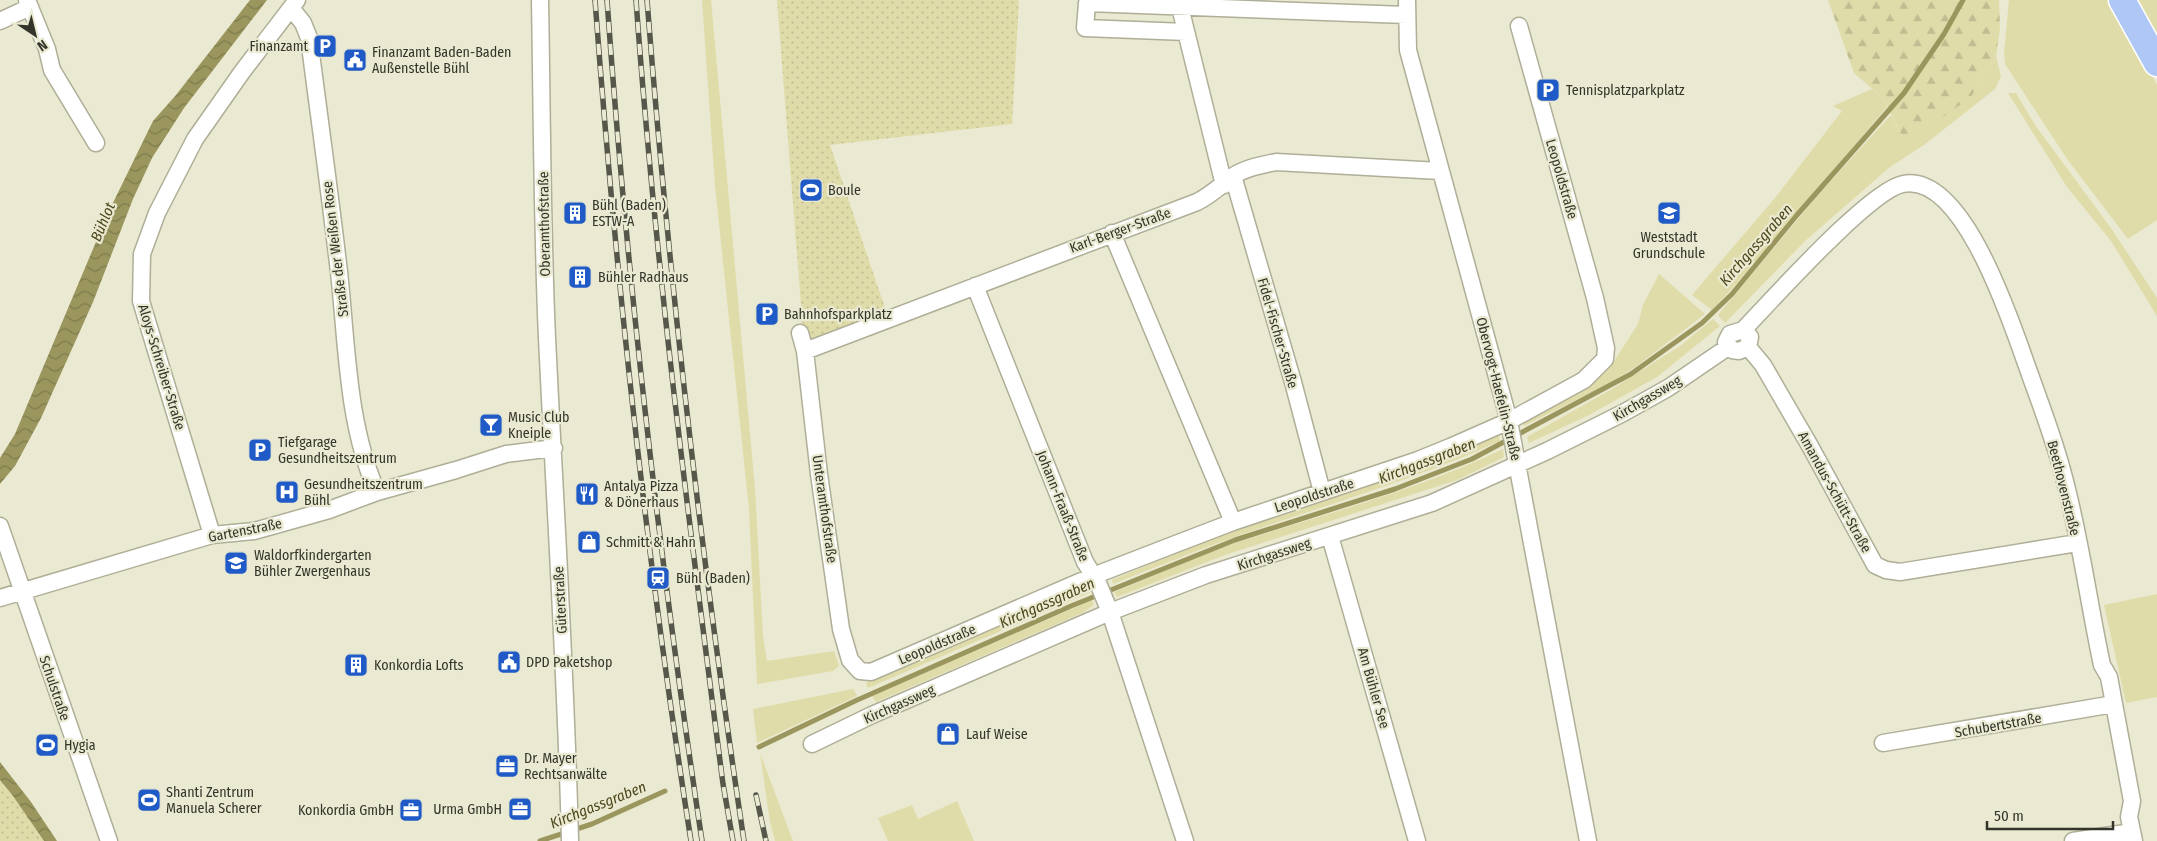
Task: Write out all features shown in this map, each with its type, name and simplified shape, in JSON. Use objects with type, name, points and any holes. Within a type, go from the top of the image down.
[{"type":"main road","points":[[2122,0],[2157,63]]},
{"type":"street","name":"Oberamthofstraße","points":[[540,0],[544,257],[554,448]]},
{"type":"street","points":[[1186,32],[1085,28],[1087,3],[1180,7],[1406,8]]},
{"type":"street","points":[[0,21],[28,4],[47,49],[52,70],[96,143]]},
{"type":"street","name":"Straße der Weißen Rose","points":[[294,4],[309,38],[354,409],[367,470],[377,492]]},
{"type":"street","name":"Aloys-Schreiber-Straße","points":[[212,536],[141,301],[142,254],[157,213],[195,139],[242,72],[294,4]]},
{"type":"street","name":"Fidel-Fischer-Straße","points":[[1180,7],[1228,180],[1293,382],[1322,492]]},
{"type":"street","name":"Obervogt-Haefelin-Straße","points":[[1406,8],[1408,50],[1510,425],[1588,841]]},
{"type":"street","name":"Leopoldstraße","points":[[860,671],[871,672],[1233,522],[1418,460],[1510,425],[1584,380],[1605,359],[1606,348],[1595,298],[1519,26]]},
{"type":"street","name":"Karl-Berger-Straße","points":[[801,342],[975,286],[1197,202],[1209,196],[1228,180],[1258,165],[1276,162],[1440,171]]},
{"type":"street","name":"Beethovenstraße","points":[[1902,184],[1919,183],[1932,189],[1949,206],[1970,233],[1989,267],[2055,446],[2063,472],[2102,665],[2109,677],[2132,802],[2129,817],[2133,836]]},
{"type":"street","name":"Kirchgassweg","points":[[812,744],[1108,607],[1432,503],[1517,459],[1588,431],[1654,396],[1728,347],[1728,337],[1735,331],[1743,330],[1840,231],[1891,188],[1902,184]]},
{"type":"street","points":[[1112,233],[1233,522]]},
{"type":"street","name":"Johann-Fraaß-Straße","points":[[975,286],[1085,562],[1108,607],[1185,841]]},
{"type":"street","points":[[1728,347],[1735,351],[1748,347],[1750,337],[1743,330]]},
{"type":"street","name":"Unteramthofstraße","points":[[801,342],[840,620],[850,660],[860,671]]},
{"type":"street","name":"Amandus-Schütt-Straße","points":[[1748,347],[1763,365],[1875,565],[1886,570],[1900,572],[2077,543]]},
{"type":"street","name":"Gartenstraße","points":[[0,598],[22,590],[212,536],[254,531],[329,510],[377,492],[506,454],[554,448]]},
{"type":"street","name":"Güterstraße","points":[[554,448],[558,576],[569,772],[570,833]]},
{"type":"street","name":"Schulstraße","points":[[0,526],[109,841]]},
{"type":"street","name":"Am Bühler See","points":[[1330,536],[1417,841]]},
{"type":"street","name":"Schubertstraße","points":[[1883,743],[2114,704]]},
{"type":"street","points":[[2073,841],[2133,836]]},
{"type":"green space","points":[[702,0],[711,0],[755,489],[763,636],[767,661],[834,651],[839,666],[833,671],[757,684],[749,509],[715,186]]},
{"type":"green space","points":[[777,0],[1019,0],[1012,124],[830,145],[887,314],[817,340],[811,339],[803,330]]},
{"type":"green space","points":[[1828,0],[1999,0],[2000,29],[1996,56],[1971,97],[1911,140],[1903,138],[1883,98],[1854,73]]},
{"type":"green space","points":[[2009,0],[2111,0],[2157,85],[2157,220],[2128,239],[2067,159],[2005,64],[2004,53]]},
{"type":"green space","points":[[2137,0],[2157,0],[2157,38]]},
{"type":"green space","points":[[1996,56],[2001,76],[1995,89],[1924,145],[1890,167],[1805,241],[1725,323],[1718,315],[1817,196],[1891,115],[1903,138],[1971,97]]},
{"type":"green space","points":[[1872,89],[1883,98],[1887,107],[1738,282],[1712,310],[1692,295],[1775,198],[1842,111],[1833,106]]},
{"type":"green space","points":[[2008,93],[2016,93],[2035,125],[2111,228],[2157,298],[2157,316],[2111,241],[2067,187]]},
{"type":"green space","points":[[1659,274],[1705,314],[1634,368],[1604,386],[1524,426],[1523,422],[1597,380],[1609,369],[1638,324],[1643,305]]},
{"type":"green space","points":[[1713,319],[1720,326],[1657,377],[1589,415],[1529,443],[1527,437],[1612,389],[1680,346]]},
{"type":"green space","points":[[1498,434],[1500,441],[1435,468],[1370,492],[1237,536],[1113,584],[1112,580],[1235,529],[1387,480]]},
{"type":"green space","points":[[1503,449],[1504,457],[1457,480],[1225,555],[1117,597],[1114,592],[1245,540],[1408,488]]},
{"type":"green space","points":[[1080,588],[1086,588],[1089,593],[868,688],[866,683],[876,675]]},
{"type":"green space","points":[[2157,594],[2157,697],[2126,703],[2104,605]]},
{"type":"green space","points":[[1092,600],[1094,605],[1082,613],[876,702],[872,696]]},
{"type":"green space","points":[[853,689],[857,696],[757,743],[753,709]]},
{"type":"green space","points":[[760,753],[793,841],[775,841],[770,822]]},
{"type":"green space","points":[[0,780],[13,796],[44,841],[0,841]]},
{"type":"green space","points":[[957,801],[974,841],[888,841],[878,818],[912,805],[918,819]]},
{"type":"water","points":[[250,0],[267,0],[184,108],[152,158],[133,199],[93,302],[41,418],[15,466],[0,484],[0,458],[15,434],[109,211],[153,121],[176,95]]},
{"type":"water","points":[[0,762],[31,802],[57,841],[44,841],[0,780]]},
{"type":"waterway","name":"Kirchgassgraben","points":[[759,747],[855,701],[1071,606],[1235,540],[1395,489],[1472,459],[1631,374],[1702,323],[1732,294],[1797,215],[1904,93],[1944,34],[1963,0]]},
{"type":"waterway","name":"Kirchgassgraben","points":[[540,841],[592,824],[665,791]]},
{"type":"railway","points":[[595,0],[603,105],[634,421],[660,631],[691,841]]},
{"type":"railway","points":[[607,0],[624,211],[646,421],[672,631],[702,841]]},
{"type":"railway","points":[[636,0],[653,197],[674,392],[723,784],[733,841]]},
{"type":"railway","points":[[647,0],[676,316],[688,421],[714,631],[744,841]]},
{"type":"railway","points":[[756,795],[766,841]]},
{"type":"place","name":"Finanzamt","points":[[325,46]]},
{"type":"place","name":"Finanzamt Baden-Baden Außenstelle Bühl","points":[[355,60]]},
{"type":"place","name":"Tennisplatzparkplatz","points":[[1548,90]]},
{"type":"place","name":"Boule","points":[[811,190]]},
{"type":"place","name":"Bühl (Baden) ESTW-A","points":[[575,213]]},
{"type":"place","name":"Weststadt Grundschule","points":[[1669,213]]},
{"type":"place","name":"Bühler Radhaus","points":[[580,277]]},
{"type":"place","name":"Bahnhofsparkplatz","points":[[767,314]]},
{"type":"place","name":"Music Club Kneiple","points":[[491,425]]},
{"type":"place","name":"Tiefgarage Gesundheitszentrum","points":[[260,450]]},
{"type":"place","name":"Gesundheitszentrum Bühl","points":[[287,492]]},
{"type":"place","name":"Antalya Pizza & Dönerhaus","points":[[587,494]]},
{"type":"place","name":"Schmitt & Hahn","points":[[589,542]]},
{"type":"place","name":"Waldorfkindergarten Bühler Zwergenhaus","points":[[236,563]]},
{"type":"place","name":"Bühl (Baden)","points":[[658,578]]},
{"type":"place","name":"DPD Paketshop","points":[[509,662]]},
{"type":"place","name":"Konkordia Lofts","points":[[356,665]]},
{"type":"place","name":"Lauf Weise","points":[[948,734]]},
{"type":"place","name":"Hygia","points":[[47,745]]},
{"type":"place","name":"Dr. Mayer Rechtsanwälte","points":[[507,766]]},
{"type":"place","name":"Shanti Zentrum Manuela Scherer","points":[[149,800]]},
{"type":"place","name":"Urma GmbH","points":[[520,809]]},
{"type":"place","name":"Konkordia GmbH","points":[[411,810]]},
{"type":"water label","name":"Bühlot","points":[[103,222]]}]
